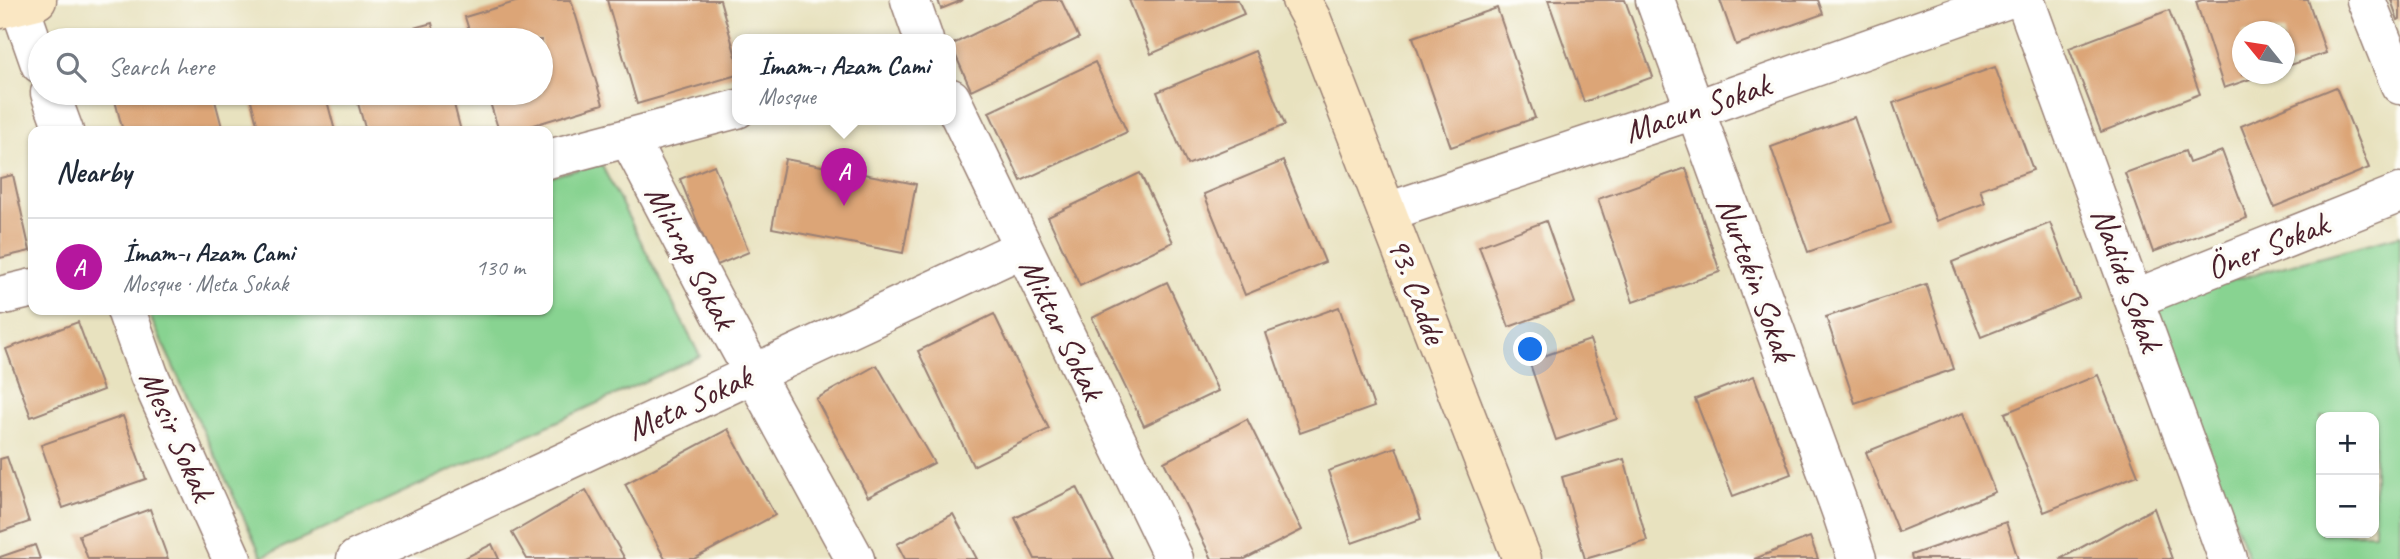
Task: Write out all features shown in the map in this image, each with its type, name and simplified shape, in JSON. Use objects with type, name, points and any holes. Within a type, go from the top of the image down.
[{"type":"main road","name":"93. Cadde","points":[[1307,7],[1522,559]]},
{"type":"street","points":[[910,0],[922,34]]},
{"type":"street","name":"Nurtekin Sokak","points":[[1655,0],[1857,559]]},
{"type":"street","name":"Macun Sokak","points":[[1387,212],[1694,110],[2005,0]]},
{"type":"street","name":"Nadide Sokak","points":[[2025,0],[2228,559]]},
{"type":"street","points":[[2366,0],[2400,85]]},
{"type":"street","points":[[19,5],[28,30]]},
{"type":"street","points":[[54,105],[62,126]]},
{"type":"street","name":"Miktar Sokak","points":[[956,108],[1174,559]]},
{"type":"street","points":[[553,158],[732,110]]},
{"type":"street","name":"Mihrap Sokak","points":[[629,139],[855,559]]},
{"type":"street","name":"Öner Sokak","points":[[2134,299],[2400,194]]},
{"type":"street","name":"Meta Sokak","points":[[356,559],[1023,248]]},
{"type":"street","points":[[0,296],[28,289]]},
{"type":"street","name":"Mesir Sokak","points":[[128,315],[149,375],[232,559]]},
{"type":"green space","points":[[601,164],[700,356],[262,557],[149,315],[553,315],[553,176]]},
{"type":"green space","points":[[2400,235],[2400,559],[2249,559],[2156,317],[2167,298]]},
{"type":"building","points":[[522,0],[571,0],[603,104],[530,126],[497,126],[491,105],[553,105],[553,28],[468,28],[465,17]]},
{"type":"building","points":[[607,0],[720,0],[732,42],[732,76],[637,104]]},
{"type":"building","points":[[938,0],[963,0],[941,9]]},
{"type":"building","points":[[1043,0],[1061,0],[1079,38],[971,90],[956,56],[956,43]]},
{"type":"building","points":[[1129,0],[1238,0],[1244,14],[1151,54]]},
{"type":"building","points":[[1548,0],[1625,0],[1653,77],[1584,102]]},
{"type":"building","points":[[1720,0],[1818,0],[1823,14],[1736,45]]},
{"type":"building","points":[[2308,0],[2326,53],[2295,63],[2295,21],[2232,21],[2232,84],[2236,84],[2224,88],[2196,2]]},
{"type":"building","points":[[2391,0],[2400,0],[2398,20]]},
{"type":"building","points":[[1497,8],[1535,118],[1451,147],[1413,37]]},
{"type":"building","points":[[2169,10],[2200,94],[2101,132],[2069,48]]},
{"type":"building","points":[[432,23],[433,28],[414,28]]},
{"type":"building","points":[[1255,51],[1285,125],[1187,165],[1157,92]]},
{"type":"building","points":[[1095,62],[1127,132],[1021,181],[989,112]]},
{"type":"building","points":[[1995,67],[2033,170],[1980,189],[1985,203],[1936,221],[1893,103]]},
{"type":"building","points":[[2336,87],[2369,168],[2274,207],[2241,126]]},
{"type":"building","points":[[116,105],[216,105],[222,126],[122,126]]},
{"type":"building","points":[[252,105],[328,105],[334,126],[258,126]]},
{"type":"building","points":[[358,105],[454,105],[460,126],[365,126]]},
{"type":"building","points":[[1854,117],[1891,223],[1808,252],[1771,147]]},
{"type":"building","points":[[2185,151],[2189,163],[2222,151],[2247,218],[2153,252],[2125,173]]},
{"type":"building","points":[[785,159],[916,184],[903,253],[772,228]]},
{"type":"building","points":[[1283,161],[1325,262],[1245,295],[1204,194]]},
{"type":"building","points":[[714,165],[749,252],[715,266],[680,179]]},
{"type":"building","points":[[1686,168],[1720,272],[1633,302],[1598,199]]},
{"type":"building","points":[[1140,173],[1173,242],[1080,286],[1048,217]]},
{"type":"building","points":[[13,175],[28,251],[0,258],[0,178]]},
{"type":"building","points":[[1546,221],[1575,303],[1509,327],[1479,246]]},
{"type":"building","points":[[2050,223],[2079,298],[1981,337],[1952,262]]},
{"type":"building","points":[[1167,282],[1218,391],[1144,426],[1092,318]]},
{"type":"building","points":[[1926,284],[1954,369],[1855,403],[1826,317]]},
{"type":"building","points":[[1339,307],[1374,407],[1300,433],[1266,333]]},
{"type":"building","points":[[994,314],[1049,429],[973,466],[918,351]]},
{"type":"building","points":[[78,322],[103,390],[31,417],[6,349]]},
{"type":"building","points":[[1590,340],[1617,419],[1556,440],[1529,361]]},
{"type":"building","points":[[877,365],[934,463],[868,497],[816,399]]},
{"type":"building","points":[[2098,375],[2138,475],[2044,512],[2005,413]]},
{"type":"building","points":[[1754,376],[1791,474],[1733,496],[1695,399]]},
{"type":"building","points":[[1963,413],[1995,492],[1898,532],[1866,452]]},
{"type":"building","points":[[123,416],[146,479],[63,508],[41,445]]},
{"type":"building","points":[[1247,419],[1302,530],[1245,559],[1212,559],[1164,462]]},
{"type":"building","points":[[728,429],[775,515],[694,559],[665,559],[625,484]]},
{"type":"building","points":[[1396,447],[1421,519],[1352,543],[1328,471]]},
{"type":"building","points":[[7,457],[29,522],[0,532],[0,459]]},
{"type":"building","points":[[1624,459],[1647,541],[1585,559],[1562,477]]},
{"type":"building","points":[[1077,487],[1113,559],[1035,559],[1015,518]]},
{"type":"building","points":[[586,490],[625,559],[527,559],[512,533]]},
{"type":"building","points":[[2154,508],[2172,559],[2060,559]]},
{"type":"building","points":[[150,509],[168,559],[88,559],[79,535]]},
{"type":"building","points":[[953,514],[977,559],[905,559],[897,544]]},
{"type":"building","points":[[2006,522],[2018,559],[1912,559],[1911,555]]},
{"type":"building","points":[[1810,537],[1818,559],[1754,559]]},
{"type":"building","points":[[492,544],[499,559],[463,559]]},
{"type":"building","points":[[35,545],[40,559],[0,559],[0,557]]},
{"type":"place","name":"İmam-ı Azam Cami","points":[[844,206]]}]
